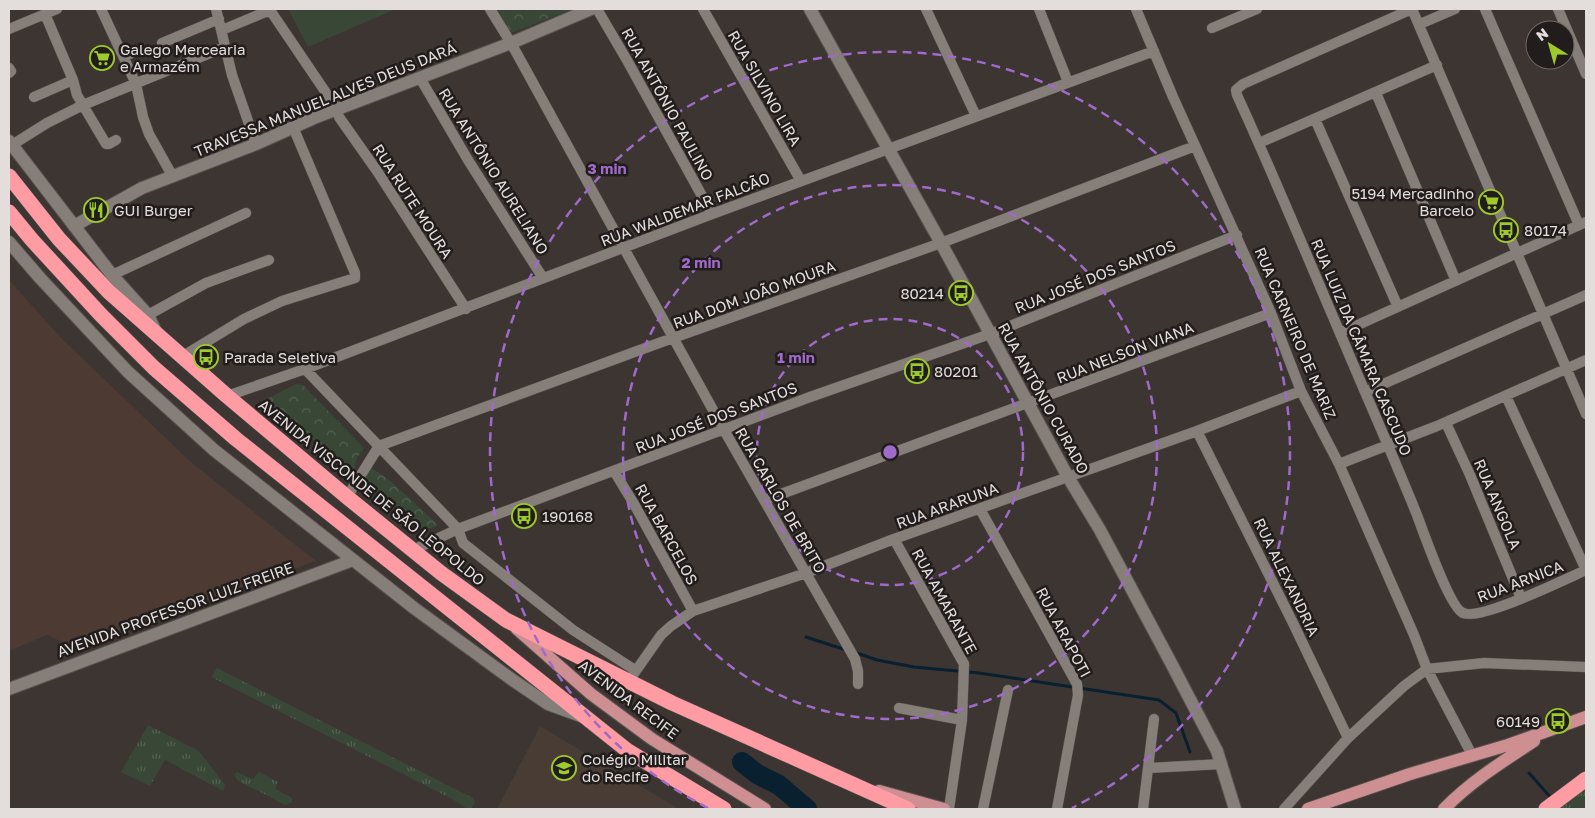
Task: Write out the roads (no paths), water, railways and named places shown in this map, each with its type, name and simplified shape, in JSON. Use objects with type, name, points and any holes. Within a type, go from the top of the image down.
[{"type":"highway","name":"AVENIDA VISCONDE DE SÃO LEOPOLDO","points":[[9,176],[59,239],[109,292],[227,396],[347,497],[441,573],[506,620],[631,676],[908,809]]},
{"type":"highway","points":[[9,212],[100,315],[154,368],[228,432],[628,751],[724,809]]},
{"type":"highway","points":[[1546,809],[1586,779]]},
{"type":"main road","name":"AVENIDA RECIFE","points":[[506,620],[591,694],[652,739],[765,809]]},
{"type":"main road","points":[[1308,809],[1508,745],[1586,717]]},
{"type":"main road","points":[[1444,809],[1460,793],[1485,774],[1550,730]]},
{"type":"main road","name":"AVENIDA VISCONDE DE SÃO LEOPOLDO","points":[[851,782],[944,809]]},
{"type":"street","points":[[9,29],[57,9]]},
{"type":"street","points":[[102,9],[136,84],[143,117],[149,134],[173,177]]},
{"type":"street","name":"RUA CARLOS DE BRITO","points":[[490,9],[511,43],[724,430],[855,659],[858,671],[858,684]]},
{"type":"street","name":"TRAVESSA MANUEL ALVES DEUS DARÁ","points":[[74,226],[132,193],[256,144],[337,109],[511,43],[591,9]]},
{"type":"street","name":"RUA ANTÔNIO PAULINO","points":[[597,9],[712,214]]},
{"type":"street","name":"RUA SILVINO LIRA","points":[[703,9],[801,181]]},
{"type":"street","name":"RUA ANTÔNIO CURADO","points":[[810,9],[941,243],[1068,477],[1100,530],[1170,661],[1217,751],[1235,809]]},
{"type":"street","points":[[926,9],[976,116]]},
{"type":"street","points":[[1039,9],[1068,82]]},
{"type":"street","name":"RUA CARNEIRO DE MARIZ","points":[[1136,9],[1173,97],[1271,313],[1301,390],[1339,464],[1427,669],[1472,755]]},
{"type":"street","points":[[1212,28],[1257,9]]},
{"type":"street","points":[[1412,9],[1586,414]]},
{"type":"street","name":"RUA LUIZ DA CÂMARA CASCUDO","points":[[1412,9],[1243,84],[1236,90],[1446,587],[1463,614]]},
{"type":"street","points":[[1420,24],[1455,9]]},
{"type":"street","points":[[1340,333],[1583,224],[1485,9]]},
{"type":"street","points":[[1558,9],[1586,74]]},
{"type":"street","name":"RUA RUTE MOURA","points":[[222,30],[271,12],[337,109],[339,117],[377,171],[466,309]]},
{"type":"street","points":[[45,14],[73,80],[77,95],[106,144],[108,145],[116,140]]},
{"type":"street","points":[[162,42],[217,14],[238,94],[256,144]]},
{"type":"street","points":[[10,143],[83,104],[225,47]]},
{"type":"street","points":[[124,56],[140,50]]},
{"type":"street","name":"RUA WALDEMAR FALCÃO","points":[[227,396],[305,370],[712,214],[1154,51]]},
{"type":"street","points":[[1259,143],[1437,65]]},
{"type":"street","points":[[9,68],[9,73]]},
{"type":"street","name":"RUA ANTÔNIO AURELIANO","points":[[420,78],[468,160],[543,278]]},
{"type":"street","points":[[34,97],[73,80]]},
{"type":"street","points":[[1376,93],[1456,281]]},
{"type":"street","points":[[1315,119],[1398,307]]},
{"type":"street","points":[[183,356],[244,319],[282,301],[355,278],[355,273],[293,127]]},
{"type":"street","name":"AVENIDA VISCONDE DE SÃO LEOPOLDO","points":[[10,143],[112,275],[148,315],[157,334]]},
{"type":"street","name":"RUA DOM JOÃO MOURA","points":[[379,446],[941,243],[1195,146]]},
{"type":"street","points":[[112,275],[246,212]]},
{"type":"street","name":"RUA JOSÉ DOS SANTOS","points":[[413,550],[458,529],[810,397],[990,334],[1237,235]]},
{"type":"street","points":[[9,242],[128,372],[214,450],[414,608],[548,704],[586,718]]},
{"type":"street","points":[[148,315],[206,283],[269,260]]},
{"type":"street","points":[[1365,392],[1586,294]]},
{"type":"street","name":"RUA NELSON VIANA","points":[[765,500],[1271,313]]},
{"type":"street","points":[[1339,464],[1446,422],[1586,360]]},
{"type":"street","points":[[305,370],[458,529],[462,543],[631,676]]},
{"type":"street","name":"RUA ARARUNA","points":[[631,676],[661,635],[693,611],[806,573],[894,539],[1196,431],[1301,390]]},
{"type":"street","points":[[1506,396],[1586,570]]},
{"type":"street","name":"RUA ANGOLA","points":[[1446,422],[1521,598]]},
{"type":"street","name":"RUA ALEXANDRIA","points":[[1196,431],[1293,623],[1348,738]]},
{"type":"street","points":[[347,497],[379,446]]},
{"type":"street","name":"RUA BARCELOS","points":[[614,471],[693,611]]},
{"type":"street","name":"RUA ARAPOTI","points":[[980,509],[1077,684],[1078,695],[1057,809]]},
{"type":"street","name":"RUA AMARANTE","points":[[894,539],[964,664],[962,720],[949,809]]},
{"type":"street","name":"AVENIDA PROFESSOR LUIZ FREIRE","points":[[9,689],[353,560]]},
{"type":"street","name":"RUA ARNICA","points":[[1463,614],[1479,614],[1505,606],[1586,570]]},
{"type":"street","points":[[1284,809],[1348,738],[1404,686],[1427,669],[1484,663],[1586,667]]},
{"type":"street","points":[[983,809],[1008,690]]},
{"type":"street","points":[[899,708],[962,720]]},
{"type":"street","points":[[1144,809],[1154,719]]},
{"type":"street","points":[[1149,768],[1222,764]]},
{"type":"waterway","points":[[806,637],[846,650]]},
{"type":"waterway","points":[[854,652],[877,660],[914,667],[979,673],[1159,700],[1176,713],[1190,752]]},
{"type":"waterway","points":[[742,762],[757,774],[779,785],[807,809]]},
{"type":"waterway","points":[[1529,773],[1552,799]]},
{"type":"place","name":"Galego Mercearia e Armazém","points":[[102,58]]},
{"type":"place","name":"5194 Mercadinho Barcelo","points":[[1491,202]]},
{"type":"place","name":"GUI Burger","points":[[96,210]]},
{"type":"place","name":"80174","points":[[1506,230]]},
{"type":"place","name":"80214","points":[[961,293]]},
{"type":"place","name":"Parada Seletiva","points":[[206,357]]},
{"type":"place","name":"80201","points":[[917,371]]},
{"type":"place","name":"190168","points":[[524,516]]},
{"type":"place","name":"60149","points":[[1558,721]]},
{"type":"place","name":"Colégio Militar do Recife","points":[[564,768]]}]
